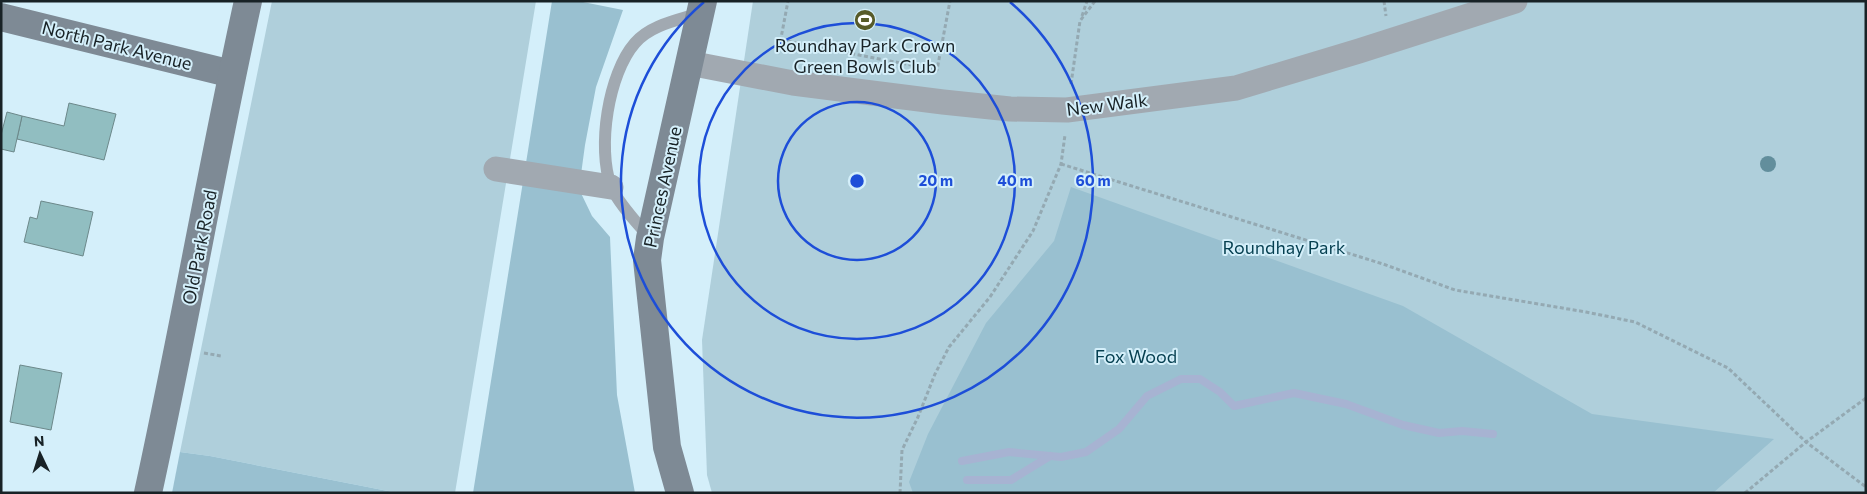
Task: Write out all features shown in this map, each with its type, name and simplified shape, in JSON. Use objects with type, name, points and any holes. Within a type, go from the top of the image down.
[{"type":"street","name":"Old Park Road","points":[[148,493],[177,362],[232,74],[248,1]]},
{"type":"street","name":"New Walk","points":[[689,63],[793,83],[934,101],[1010,109],[1067,110],[1236,88],[1515,1]]},
{"type":"street","name":"Princes Avenue","points":[[680,493],[667,447],[647,260],[650,238],[702,7]]},
{"type":"street","name":"North Park Avenue","points":[[1,17],[232,74]]},
{"type":"street","points":[[496,169],[611,187]]},
{"type":"lane","points":[[650,238],[611,187],[605,163],[605,124],[618,70],[635,42],[659,25],[702,7]]},
{"type":"path","points":[[788,1],[781,40],[937,70],[950,1]]},
{"type":"path","points":[[900,493],[902,450],[918,417],[935,374],[949,347],[990,297],[1033,231],[1061,164],[1080,22],[1087,1]]},
{"type":"path","points":[[1080,22],[1095,1]]},
{"type":"path","points":[[1061,164],[1382,264],[1454,290],[1635,322],[1728,368],[1806,442],[1866,487]]},
{"type":"path","points":[[1746,493],[1806,442],[1866,398]]},
{"type":"green space","points":[[272,1],[536,1],[455,493],[398,493],[210,456],[180,452]]},
{"type":"green space","points":[[552,1],[578,1],[623,10],[596,87],[579,189],[592,216],[610,237],[617,395],[635,493],[473,493]]},
{"type":"green space","name":"Roundhay Park","points":[[753,1],[1866,1],[1866,493],[712,493],[707,475],[702,340]]},
{"type":"green space","name":"Fox Wood","points":[[1071,187],[1403,306],[1592,414],[1774,439],[1713,493],[913,493],[909,482],[928,434],[986,323],[1054,241]]},
{"type":"green space","points":[[180,452],[210,456],[398,493],[172,493]]},
{"type":"building","points":[[69,103],[116,114],[104,160],[17,139],[22,116],[64,126]]},
{"type":"building","points":[[7,112],[22,116],[14,152],[1,149],[1,135]]},
{"type":"building","points":[[41,201],[93,212],[83,256],[24,242],[30,217],[37,219]]},
{"type":"building","points":[[20,365],[62,373],[51,430],[10,422]]},
{"type":"waterway","points":[[962,461],[1009,452],[1061,457],[1086,452],[1119,429],[1147,396],[1181,379],[1200,379],[1220,392],[1234,406],[1294,393],[1346,404],[1403,425],[1439,433],[1462,431],[1493,434]]},
{"type":"waterway","points":[[967,480],[1011,480],[1050,456]]},
{"type":"place","name":"Roundhay Park Crown Green Bowls Club","points":[[865,20]]}]
